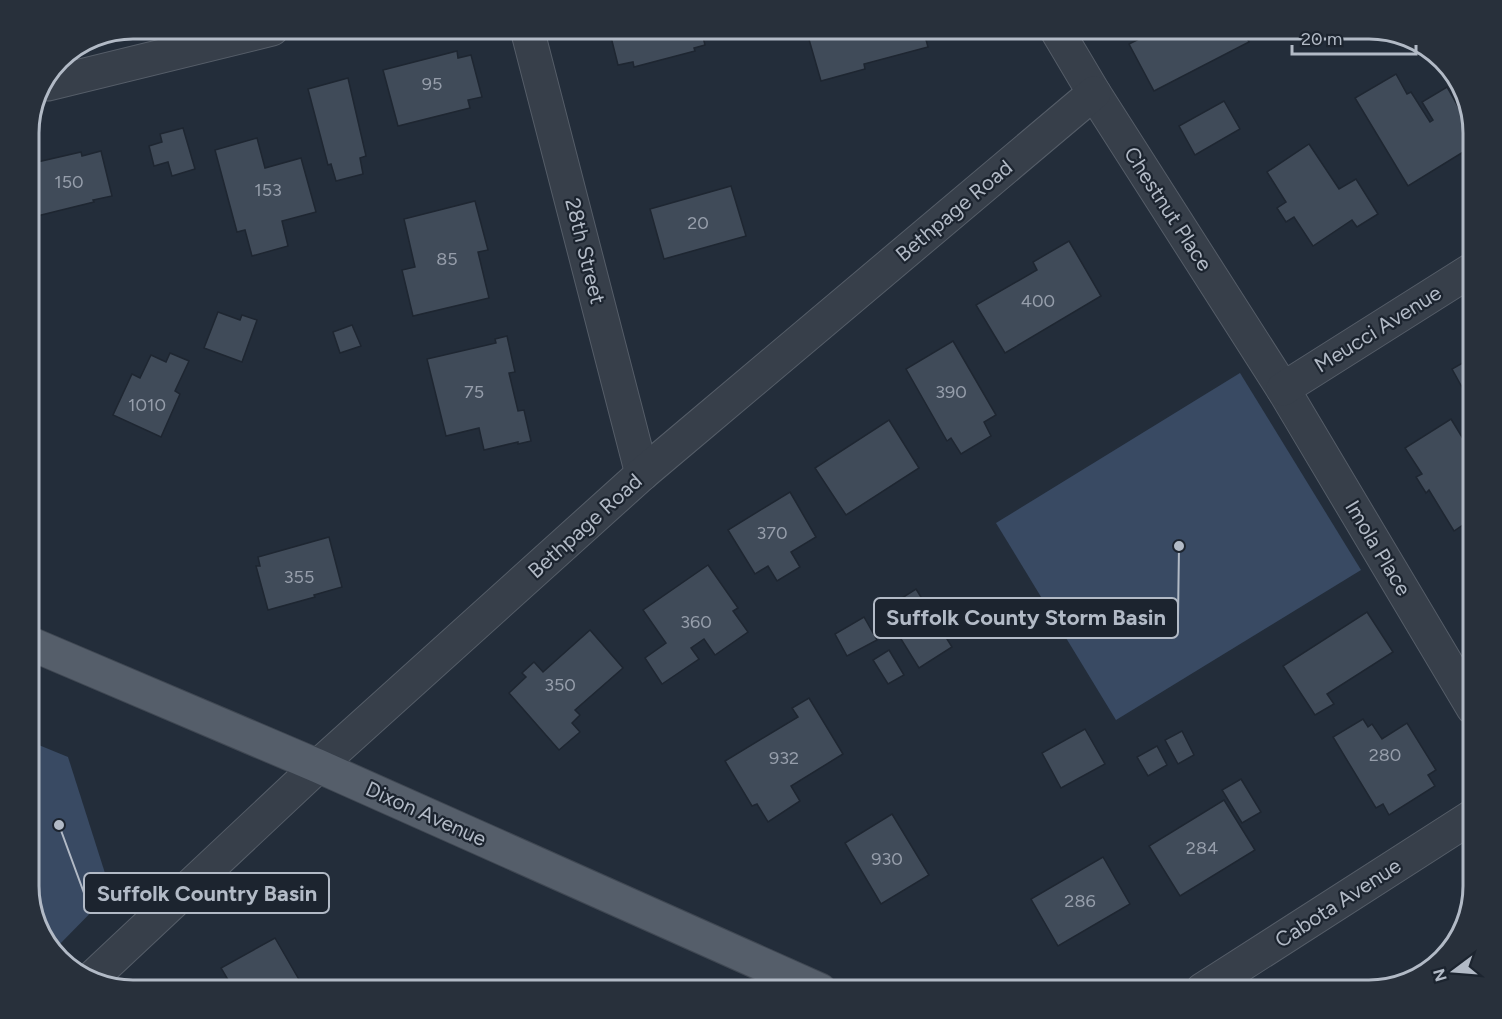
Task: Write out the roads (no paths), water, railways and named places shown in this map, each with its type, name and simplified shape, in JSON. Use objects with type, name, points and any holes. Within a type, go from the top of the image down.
[{"type":"main road","name":"Dixon Avenue","points":[[39,647],[318,766],[798,980]]},
{"type":"street","points":[[54,82],[229,39]]},
{"type":"street","name":"28th Street","points":[[530,39],[642,474]]},
{"type":"street","name":"Chestnut Place","points":[[1062,39],[1094,93],[1283,388]]},
{"type":"street","name":"Bethpage Road","points":[[98,973],[318,766],[642,474],[1094,93]]},
{"type":"street","name":"Meucci Avenue","points":[[1283,388],[1463,275]]},
{"type":"street","name":"Imola Place","points":[[1283,388],[1463,691]]},
{"type":"street","name":"Cabota Avenue","points":[[1218,980],[1463,822]]},
{"type":"water","points":[[1240,373],[1361,570],[1116,720],[996,523]]},
{"type":"water","points":[[39,745],[68,757],[111,892],[59,944],[58,943],[46,922],[39,892]]},
{"type":"place","name":"Suffolk County Storm Basin","points":[[1179,546]]},
{"type":"place","name":"Suffolk Country Basin","points":[[59,825]]}]
